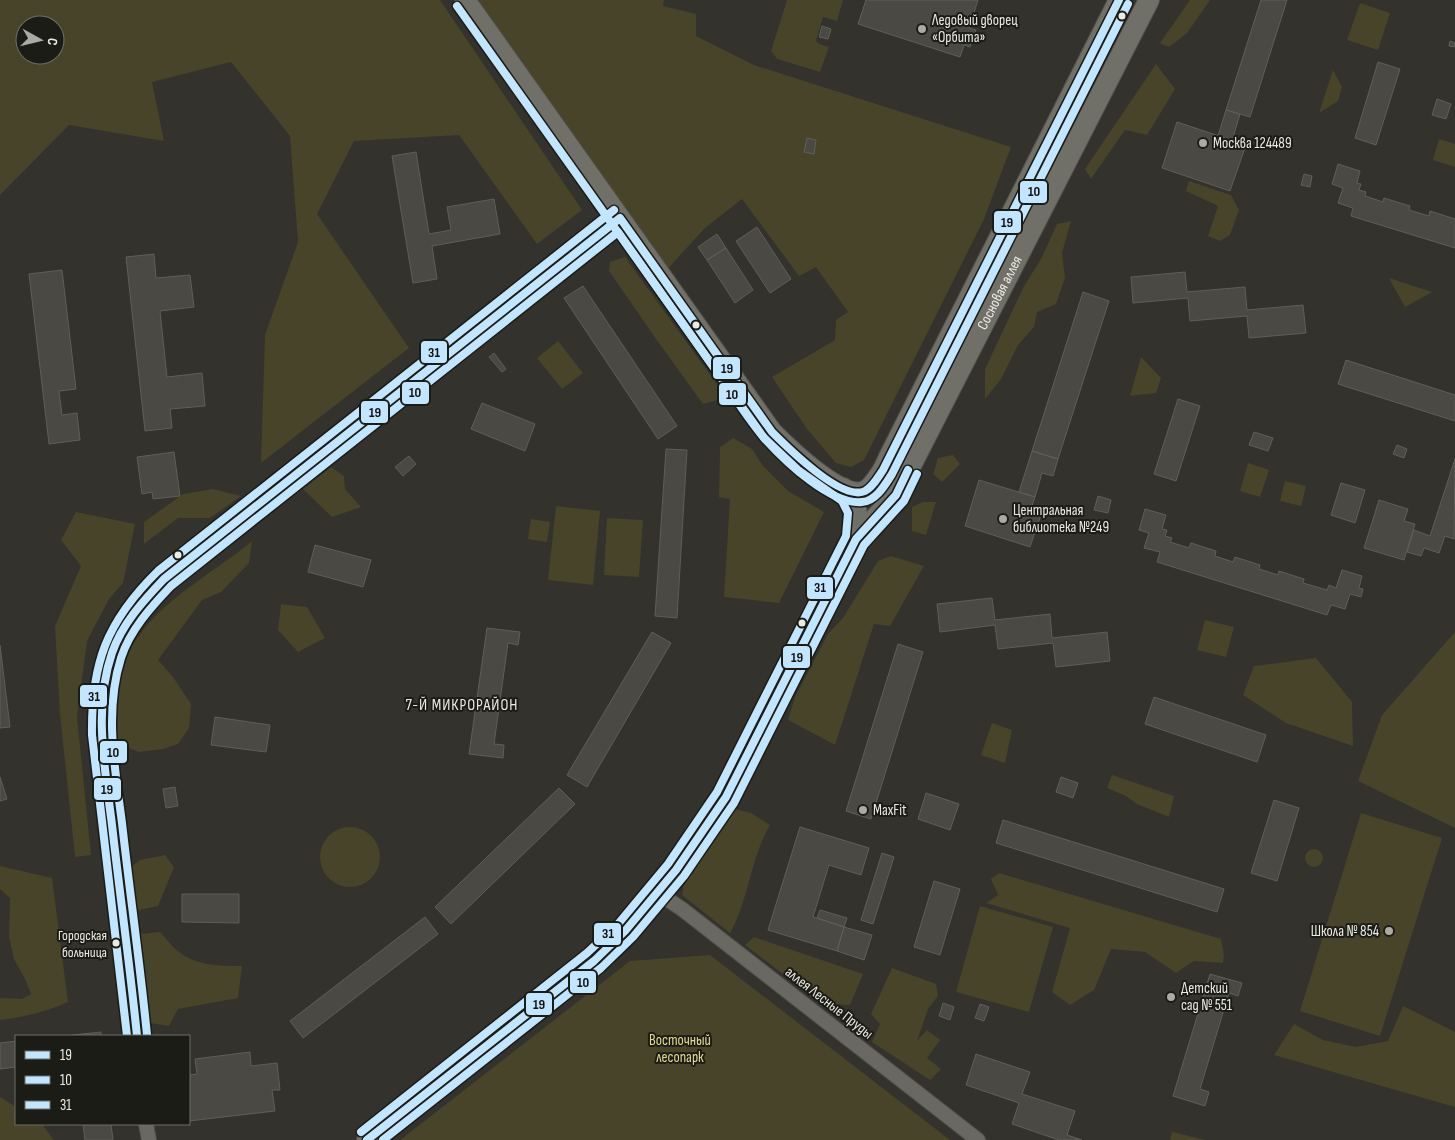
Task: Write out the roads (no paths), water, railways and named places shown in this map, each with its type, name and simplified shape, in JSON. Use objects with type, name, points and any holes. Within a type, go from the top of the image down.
[{"type":"main road","points":[[464,0],[772,432],[810,468],[843,488],[857,493],[864,492],[869,488],[883,470]]},
{"type":"main road","name":"Сосновая аллея","points":[[367,1140],[594,961],[658,893],[676,870],[728,792],[861,526],[883,470],[1119,0]]},
{"type":"main road","name":"Сосновая аллея","points":[[861,526],[896,495],[1149,0]]},
{"type":"main road","points":[[843,488],[854,501],[861,526]]},
{"type":"street","points":[[136,1035],[101,719],[107,673],[112,652],[141,603],[164,579],[620,218]]},
{"type":"street","name":"аллея Лесные Пруды","points":[[658,893],[682,909],[978,1140]]},
{"type":"street","points":[[146,1125],[150,1140]]},
{"type":"place","name":"Ледовый дворец «Орбита»","points":[[922,29]]},
{"type":"place","name":"Москва 124489","points":[[1203,143]]},
{"type":"place","name":"Центральная библиотека №249","points":[[1003,519]]},
{"type":"place","name":"MaxFit","points":[[863,810]]},
{"type":"place","name":"Школа № 854","points":[[1389,931]]},
{"type":"place","name":"Городская больница","points":[[116,943]]},
{"type":"place","name":"Детский сад № 551","points":[[1171,997]]},
{"type":"district","name":"7-Й МИКРОРАЙОН","points":[[462,705]]},
{"type":"park label","name":"Восточный лесопарк","points":[[680,1048]]}]
